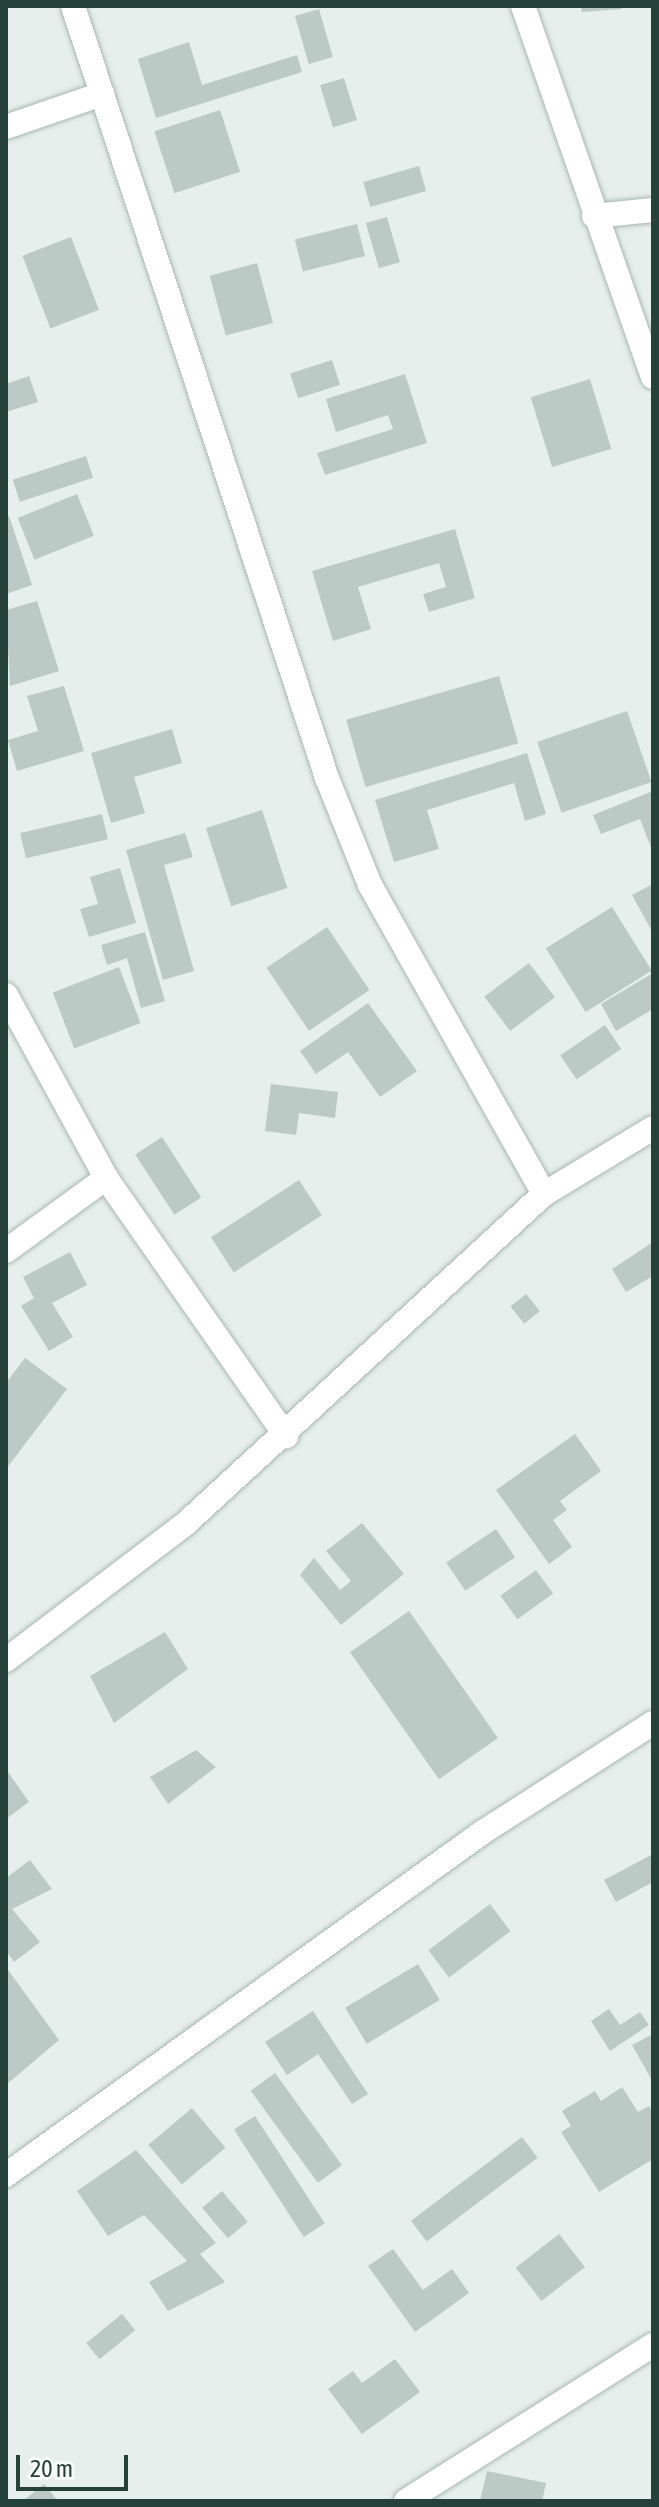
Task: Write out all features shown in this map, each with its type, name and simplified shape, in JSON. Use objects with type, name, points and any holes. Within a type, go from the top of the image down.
[{"type":"street","points":[[73,6],[327,778],[370,885],[544,1194]]},
{"type":"street","points":[[523,6],[594,216],[653,377]]},
{"type":"street","points":[[6,127],[102,94]]},
{"type":"street","points":[[594,216],[653,210]]},
{"type":"street","points":[[7,1003],[106,1178],[286,1436]]},
{"type":"street","points":[[6,1660],[184,1525],[286,1436],[544,1194],[653,1128]]},
{"type":"street","points":[[6,1251],[106,1178]]},
{"type":"street","points":[[6,2175],[483,1832],[653,1723]]},
{"type":"street","points":[[406,2501],[653,2345]]},
{"type":"building","points":[[581,6],[622,6],[622,9],[582,12]]},
{"type":"building","points":[[319,9],[333,57],[309,64],[295,16]]},
{"type":"building","points":[[189,42],[202,85],[297,55],[302,72],[156,118],[138,59]]},
{"type":"building","points":[[344,78],[357,120],[333,127],[320,85]]},
{"type":"building","points":[[220,110],[240,172],[174,193],[154,131]]},
{"type":"building","points":[[419,166],[426,191],[370,207],[363,182]]},
{"type":"building","points":[[387,217],[400,262],[379,268],[366,223]]},
{"type":"building","points":[[357,224],[365,256],[303,272],[295,239]]},
{"type":"building","points":[[71,237],[99,310],[50,328],[22,256]]},
{"type":"building","points":[[257,263],[273,323],[226,336],[210,276]]},
{"type":"building","points":[[332,360],[340,385],[298,398],[290,374]]},
{"type":"building","points":[[405,374],[427,443],[325,475],[317,453],[393,429],[388,415],[336,432],[326,399]]},
{"type":"building","points":[[29,376],[38,402],[6,412],[6,384]]},
{"type":"building","points":[[590,379],[611,449],[552,467],[531,397]]},
{"type":"building","points":[[86,456],[93,478],[20,502],[13,480]]},
{"type":"building","points":[[77,494],[94,536],[35,560],[18,518]]},
{"type":"building","points":[[9,516],[32,585],[6,594],[6,517]]},
{"type":"building","points":[[455,529],[475,598],[429,612],[423,594],[446,587],[439,563],[358,587],[371,629],[333,641],[312,571]]},
{"type":"building","points":[[37,601],[59,671],[10,686],[6,610]]},
{"type":"building","points":[[499,676],[518,743],[365,787],[346,720]]},
{"type":"building","points":[[64,686],[84,751],[17,771],[8,740],[38,731],[27,696]]},
{"type":"building","points":[[627,711],[651,782],[562,813],[537,742]]},
{"type":"building","points":[[172,729],[182,763],[134,777],[145,813],[111,823],[91,753]]},
{"type":"building","points":[[527,753],[546,814],[525,821],[514,783],[427,810],[439,849],[394,862],[375,800]]},
{"type":"building","points":[[653,791],[653,853],[640,819],[601,834],[593,815]]},
{"type":"building","points":[[262,810],[287,888],[231,906],[206,828]]},
{"type":"building","points":[[102,814],[108,839],[26,858],[20,833]]},
{"type":"building","points":[[185,833],[193,857],[164,865],[194,971],[163,980],[126,850]]},
{"type":"building","points":[[120,868],[136,923],[89,937],[80,909],[98,904],[90,877]]},
{"type":"building","points":[[653,884],[653,933],[632,895]]},
{"type":"building","points":[[612,907],[652,971],[586,1012],[546,948]]},
{"type":"building","points":[[327,927],[369,990],[309,1031],[266,968]]},
{"type":"building","points":[[145,932],[165,1001],[141,1008],[127,958],[107,965],[101,945]]},
{"type":"building","points":[[529,963],[555,997],[510,1031],[484,997]]},
{"type":"building","points":[[119,967],[141,1023],[74,1048],[53,992]]},
{"type":"building","points":[[653,973],[653,1009],[616,1031],[601,1004]]},
{"type":"building","points":[[368,1003],[417,1071],[380,1097],[348,1052],[316,1074],[300,1051]]},
{"type":"building","points":[[605,1025],[621,1049],[576,1079],[560,1055]]},
{"type":"building","points":[[271,1084],[338,1092],[335,1118],[299,1113],[296,1135],[265,1131]]},
{"type":"building","points":[[162,1137],[201,1197],[174,1215],[135,1154]]},
{"type":"building","points":[[299,1180],[322,1215],[234,1272],[211,1237]]},
{"type":"building","points":[[653,1242],[653,1276],[626,1292],[612,1269]]},
{"type":"building","points":[[70,1252],[87,1285],[52,1303],[73,1337],[49,1351],[21,1306],[34,1298],[23,1277]]},
{"type":"building","points":[[526,1294],[540,1311],[524,1324],[510,1307]]},
{"type":"building","points":[[25,1358],[67,1389],[6,1469],[6,1383]]},
{"type":"building","points":[[575,1434],[601,1471],[560,1501],[567,1510],[553,1520],[572,1547],[549,1564],[496,1490]]},
{"type":"building","points":[[362,1523],[404,1574],[341,1625],[300,1575],[314,1558],[340,1590],[351,1581],[326,1551]]},
{"type":"building","points":[[496,1529],[515,1557],[465,1591],[446,1563]]},
{"type":"building","points":[[536,1570],[553,1593],[517,1619],[500,1596]]},
{"type":"building","points":[[409,1611],[498,1738],[439,1779],[350,1652]]},
{"type":"building","points":[[165,1632],[188,1669],[114,1723],[90,1676]]},
{"type":"building","points":[[196,1750],[216,1767],[168,1804],[150,1777]]},
{"type":"building","points":[[6,1769],[29,1802],[6,1819]]},
{"type":"building","points":[[653,1854],[653,1882],[616,1902],[604,1880]]},
{"type":"building","points":[[30,1860],[52,1889],[12,1909],[40,1942],[14,1962],[6,1951],[6,1878]]},
{"type":"building","points":[[490,1904],[510,1931],[449,1977],[429,1950]]},
{"type":"building","points":[[418,1964],[440,2000],[367,2044],[345,2008]]},
{"type":"building","points":[[6,1967],[59,2040],[6,2085]]},
{"type":"building","points":[[609,2009],[620,2025],[640,2012],[649,2025],[610,2051],[591,2021]]},
{"type":"building","points":[[313,2011],[368,2094],[352,2104],[318,2054],[287,2075],[265,2042]]},
{"type":"building","points":[[653,2034],[653,2082],[632,2045]]},
{"type":"building","points":[[275,2073],[342,2165],[318,2183],[251,2091]]},
{"type":"building","points":[[622,2087],[638,2112],[649,2106],[653,2113],[653,2159],[599,2192],[561,2132],[571,2126],[562,2111],[595,2091],[601,2101]]},
{"type":"building","points":[[192,2108],[225,2148],[182,2184],[148,2145]]},
{"type":"building","points":[[255,2116],[325,2223],[304,2237],[234,2130]]},
{"type":"building","points":[[522,2137],[538,2158],[427,2241],[411,2221]]},
{"type":"building","points":[[136,2150],[216,2243],[200,2254],[225,2282],[168,2311],[149,2282],[187,2261],[144,2215],[108,2236],[77,2191]]},
{"type":"building","points":[[222,2191],[248,2222],[228,2238],[202,2208]]},
{"type":"building","points":[[559,2234],[585,2267],[542,2301],[516,2268]]},
{"type":"building","points":[[393,2249],[423,2290],[452,2269],[469,2293],[415,2332],[368,2266]]},
{"type":"building","points":[[122,2314],[135,2330],[99,2359],[86,2343]]},
{"type":"building","points":[[395,2359],[420,2392],[362,2434],[328,2389],[353,2371],[362,2383]]},
{"type":"building","points":[[487,2471],[546,2483],[542,2501],[480,2501]]},
{"type":"building","points":[[44,2484],[58,2501],[23,2501]]}]
